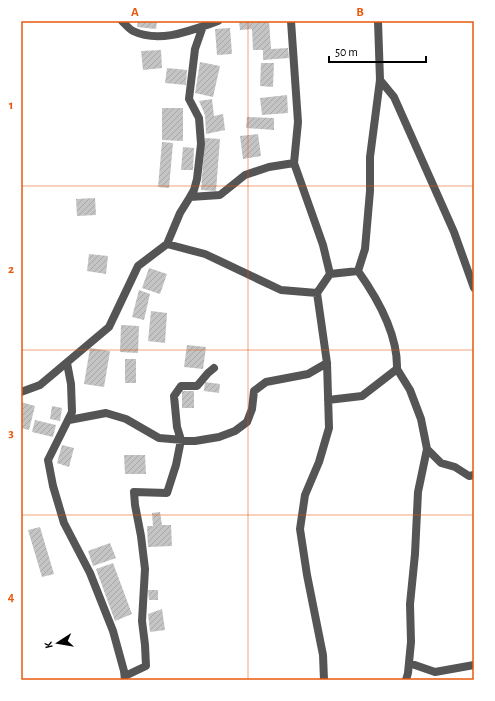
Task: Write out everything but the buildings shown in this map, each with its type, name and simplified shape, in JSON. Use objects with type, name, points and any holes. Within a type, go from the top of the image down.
[{"type":"street","points":[[122,21],[132,31],[147,36],[170,35],[218,21]]},
{"type":"street","points":[[292,21],[298,122],[294,163],[323,245],[330,274],[317,293],[327,364],[329,428],[319,462],[305,494],[300,529],[307,576],[323,655],[324,680]]},
{"type":"street","points":[[358,271],[365,249],[370,191],[370,157],[380,80],[378,21]]},
{"type":"street","points":[[21,392],[40,385],[109,327],[138,266],[167,244],[180,213],[194,190],[197,179],[201,144],[199,118],[189,99],[195,49],[203,26]]},
{"type":"street","points":[[380,80],[394,97],[454,232],[474,288]]},
{"type":"street","points":[[190,197],[220,195],[245,175],[269,167],[294,163]]},
{"type":"street","points":[[167,244],[205,254],[281,290],[317,293]]},
{"type":"street","points":[[330,274],[358,271]]},
{"type":"street","points":[[358,271],[367,282],[385,316],[398,355],[397,369],[410,390],[421,419],[427,449],[418,492],[415,554],[410,604],[411,642],[406,680]]},
{"type":"street","points":[[67,363],[71,384],[72,412],[48,460],[53,486],[64,523],[90,573],[113,631],[125,678],[146,666],[142,621],[145,569],[134,492],[167,493],[176,465],[181,440],[177,427],[174,396],[181,386],[197,386],[208,372],[214,368]]},
{"type":"street","points":[[69,420],[106,414],[126,419],[159,438],[194,441],[219,437],[235,431],[247,422],[252,409],[254,391],[266,382],[308,374],[327,364]]},
{"type":"street","points":[[328,400],[362,396],[397,369]]},
{"type":"street","points":[[427,449],[441,463],[455,467],[469,476],[474,475]]},
{"type":"street","points":[[409,663],[435,672],[474,665]]}]
